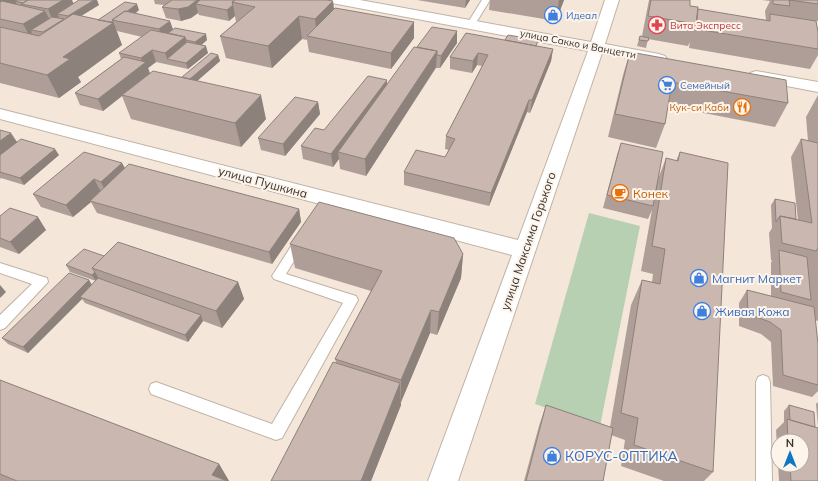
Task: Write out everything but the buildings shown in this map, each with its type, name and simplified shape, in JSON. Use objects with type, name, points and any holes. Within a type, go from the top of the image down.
[{"type":"street","name":"улица Сакко и Ванцетти","points":[[337,0],[678,62]]},
{"type":"street","name":"улица Максима Горького","points":[[443,481],[612,0]]},
{"type":"street","points":[[740,73],[818,86]]},
{"type":"street","name":"улица Пушкина","points":[[1,115],[323,205],[525,250]]},
{"type":"lane","points":[[471,24],[486,0]]},
{"type":"lane","points":[[156,389],[276,433],[351,300],[278,276],[307,231]]},
{"type":"lane","points":[[0,268],[42,282],[0,324]]},
{"type":"lane","points":[[762,382],[764,481]]},
{"type":"green space","points":[[589,213],[640,226],[600,426],[535,404]]},
{"type":"place","name":"Идеал","points":[[553,15]]},
{"type":"place","name":"Вита Экспресс","points":[[657,25]]},
{"type":"place","name":"Семейный","points":[[667,85]]},
{"type":"place","name":"Кук-си Каби","points":[[742,107]]},
{"type":"place","name":"Конек","points":[[620,193]]},
{"type":"place","name":"Магнит Маркет","points":[[699,278]]},
{"type":"place","name":"Живая Кожа","points":[[702,311]]},
{"type":"place","name":"КОРУС-ОПТИКА","points":[[552,456]]}]
